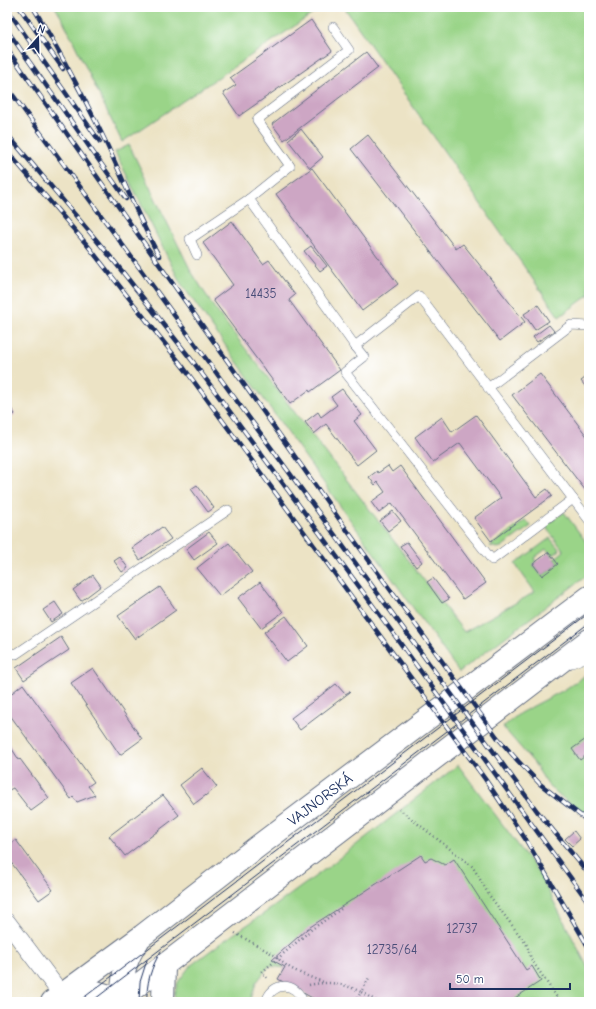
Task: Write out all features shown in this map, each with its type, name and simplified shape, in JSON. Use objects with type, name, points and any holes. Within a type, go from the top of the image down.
[{"type":"main road","name":"VAJNORSKÁ","points":[[61,995],[142,936],[589,597]]},
{"type":"main road","points":[[122,1001],[164,965],[589,640]]},
{"type":"main road","points":[[122,1001],[126,960],[142,936]]},
{"type":"main road","points":[[163,1002],[164,965]]},
{"type":"main road","points":[[61,995],[86,989],[122,1001]]},
{"type":"street","points":[[7,922],[61,995]]},
{"type":"lane","points":[[197,255],[190,239],[249,199],[290,166],[257,120],[349,50],[333,27]]},
{"type":"lane","points":[[249,199],[364,357],[345,372],[492,560],[573,499]]},
{"type":"lane","points":[[355,346],[418,296],[589,520]]},
{"type":"lane","points":[[488,388],[571,326],[589,326]]},
{"type":"lane","points":[[7,652],[16,654],[228,510]]},
{"type":"lane","points":[[540,678],[589,656]]},
{"type":"lane","points":[[266,1002],[272,990],[284,986],[296,990],[303,1002]]},
{"type":"path","points":[[399,809],[473,867],[489,895],[527,946],[531,959],[560,1002]]},
{"type":"path","points":[[268,978],[262,972],[312,929],[341,910]]},
{"type":"path","points":[[230,930],[276,956],[281,962],[303,974],[323,982],[348,985],[378,1002]]},
{"type":"path","points":[[355,1002],[369,978]]},
{"type":"path","points":[[309,985],[323,982]]},
{"type":"green space","points":[[55,7],[323,7],[122,142],[63,20]]},
{"type":"green space","points":[[344,7],[589,7],[589,295],[559,317]]},
{"type":"green space","points":[[129,145],[191,271],[215,309],[464,632],[535,592],[515,564],[550,538],[560,550],[552,556],[546,549],[534,558],[536,562],[533,564],[542,576],[558,564],[554,559],[564,551],[545,526],[564,512],[589,546],[589,574],[459,672],[180,282],[115,152]]},
{"type":"green space","points":[[526,520],[531,526],[501,547],[497,548],[490,546]]},
{"type":"green space","points":[[589,673],[589,816],[564,799],[548,785],[534,763],[503,727],[520,713],[564,690]]},
{"type":"green space","points":[[458,765],[539,873],[589,970],[589,1002],[319,1002],[287,968],[269,966],[256,983],[250,1002],[176,1002],[174,994],[178,982],[190,966],[328,867]]},
{"type":"building","points":[[311,20],[332,51],[239,116],[223,93],[236,85],[230,78]]},
{"type":"building","points":[[366,52],[378,68],[284,140],[272,124]]},
{"type":"building","points":[[301,129],[323,157],[310,168],[288,140]]},
{"type":"building","points":[[368,135],[456,249],[463,244],[525,322],[500,341],[351,149]]},
{"type":"building","points":[[312,168],[398,284],[362,311],[276,194]]},
{"type":"building","points":[[232,221],[263,264],[269,260],[295,295],[289,300],[340,370],[310,392],[309,390],[290,404],[213,300],[233,285],[203,243]]},
{"type":"building","points":[[311,246],[327,266],[320,271],[304,251]]},
{"type":"building","points":[[538,305],[549,321],[535,330],[524,314]]},
{"type":"building","points":[[549,325],[554,331],[537,342],[533,337]]},
{"type":"building","points":[[540,374],[589,439],[589,495],[512,395]]},
{"type":"building","points":[[589,375],[589,391],[581,381]]},
{"type":"building","points":[[342,389],[362,415],[354,421],[376,450],[357,465],[326,424],[314,434],[305,422],[318,412],[321,417],[337,405],[331,397]]},
{"type":"building","points":[[7,403],[15,414],[7,420]]},
{"type":"building","points":[[476,415],[536,497],[547,489],[552,496],[491,541],[474,518],[501,498],[460,443],[433,462],[415,437],[442,417],[452,432]]},
{"type":"building","points":[[388,466],[392,472],[400,466],[486,583],[463,599],[392,503],[379,513],[371,502],[385,492],[378,482],[375,485],[369,477]]},
{"type":"building","points":[[197,485],[214,508],[208,512],[191,489]]},
{"type":"building","points":[[393,511],[401,521],[388,531],[380,521]]},
{"type":"building","points":[[162,527],[171,539],[140,560],[132,548]]},
{"type":"building","points":[[209,532],[218,543],[194,560],[186,549]]},
{"type":"building","points":[[407,542],[422,562],[416,567],[400,546]]},
{"type":"building","points":[[229,543],[252,572],[220,596],[197,568]]},
{"type":"building","points":[[549,552],[558,564],[542,576],[533,564]]},
{"type":"building","points":[[120,557],[128,568],[122,572],[114,561]]},
{"type":"building","points":[[93,575],[101,586],[81,601],[73,590]]},
{"type":"building","points":[[433,578],[449,599],[442,603],[427,582]]},
{"type":"building","points":[[260,582],[283,612],[261,628],[238,598]]},
{"type":"building","points":[[160,587],[176,610],[135,639],[118,616]]},
{"type":"building","points":[[55,602],[63,614],[51,622],[43,610]]},
{"type":"building","points":[[286,616],[308,646],[287,662],[264,632]]},
{"type":"building","points":[[61,637],[69,650],[24,680],[16,668]]},
{"type":"building","points":[[93,668],[142,739],[120,755],[71,683]]},
{"type":"building","points":[[23,684],[94,782],[88,786],[95,795],[77,802],[73,797],[71,799],[7,711],[7,697]]},
{"type":"building","points":[[336,684],[345,694],[350,692],[300,730],[291,718]]},
{"type":"building","points":[[586,739],[589,743],[589,753],[580,760],[572,749]]},
{"type":"building","points":[[7,741],[19,760],[20,759],[49,798],[31,811],[13,788],[9,790],[7,787]]},
{"type":"building","points":[[202,768],[217,787],[194,804],[180,785]]},
{"type":"building","points":[[163,795],[179,815],[125,856],[109,836]]},
{"type":"building","points":[[574,831],[580,839],[572,846],[565,839]]},
{"type":"building","points":[[16,840],[53,890],[39,900],[7,857],[7,847]]},
{"type":"building","points":[[421,855],[425,861],[431,858],[445,865],[454,859],[526,970],[532,966],[541,981],[515,998],[518,1002],[315,1002],[316,1000],[278,979],[285,967],[272,960],[307,929]]},
{"type":"tram line","points":[[78,1002],[589,613]]},
{"type":"tram line","points":[[91,1002],[589,623]]},
{"type":"tram line","points":[[147,1002],[147,989],[150,976],[154,963],[161,951]]},
{"type":"tram line","points":[[139,1002],[140,982],[147,960]]},
{"type":"railway","points":[[19,7],[63,69]]},
{"type":"railway","points":[[33,7],[74,79],[159,256]]},
{"type":"railway","points":[[7,9],[100,142]]},
{"type":"railway","points":[[7,30],[126,199]]},
{"type":"railway","points":[[7,49],[344,526],[497,737],[540,784],[589,822]]},
{"type":"railway","points":[[7,87],[537,811],[589,874]]},
{"type":"railway","points":[[7,134],[114,261],[194,363],[366,596],[589,903]]},
{"type":"railway","points":[[7,151],[88,246],[184,368],[485,779],[526,840],[589,948]]}]
